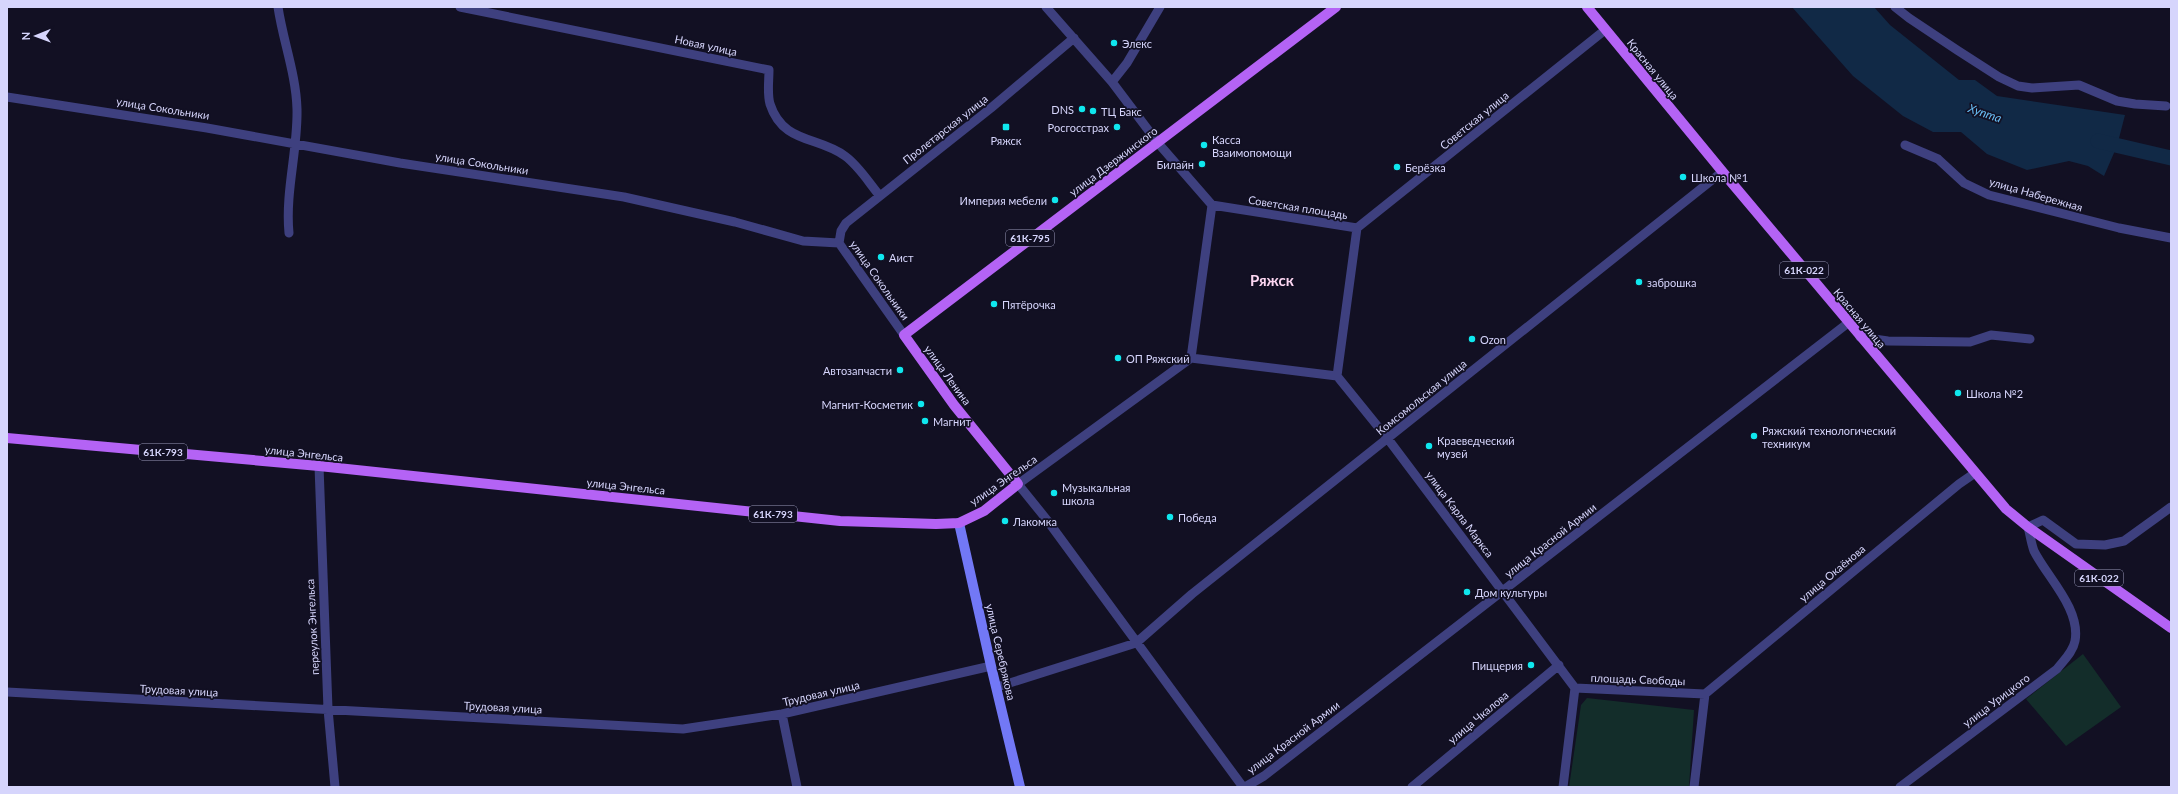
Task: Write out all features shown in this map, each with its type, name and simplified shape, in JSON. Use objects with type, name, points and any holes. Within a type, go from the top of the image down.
[{"type":"main road","name":"улица Дзержинского","points":[[904,335],[1336,7]]},
{"type":"main road","name":"Красная улица","points":[[1587,7],[1722,172],[1975,473],[2006,508],[2028,527]]},
{"type":"main road","name":"улица Ленина","points":[[904,335],[954,405],[1018,484]]},
{"type":"main road","name":"улица Энгельса","points":[[7,438],[319,466],[840,521],[936,524],[959,523],[984,510],[1018,484]]},
{"type":"main road","name":"улица Серебрякова","points":[[959,523],[1020,787]]},
{"type":"main road","name":"61К-022","points":[[2028,527],[2171,628]]},
{"type":"street","points":[[278,7],[294,84],[297,108],[295,143],[287,212],[289,233]]},
{"type":"street","name":"Новая улица","points":[[460,7],[769,70],[770,104],[784,128],[792,134],[845,156],[856,166],[880,196]]},
{"type":"street","points":[[1046,7],[1112,82],[1158,143],[1212,206],[1191,358],[1337,376]]},
{"type":"street","points":[[1112,82],[1127,63],[1160,7]]},
{"type":"street","points":[[1895,7],[1909,18],[1999,77],[2018,86],[2032,88],[2079,85],[2117,101],[2166,106]]},
{"type":"street","name":"Советская улица","points":[[1357,228],[1605,30]]},
{"type":"street","name":"Пролетарская улица","points":[[839,243],[841,231],[846,223],[991,108],[1074,38]]},
{"type":"street","name":"улица Сокольники","points":[[7,97],[117,113],[408,164],[624,197],[735,222],[803,241],[839,243],[904,335]]},
{"type":"street","name":"улица Набережная","points":[[1905,146],[1938,159],[1964,182],[1989,195],[2119,228],[2171,238]]},
{"type":"street","name":"Комсомольская улица","points":[[1136,643],[1192,594],[1722,172]]},
{"type":"street","name":"Советская площадь","points":[[1212,206],[1357,228],[1337,376]]},
{"type":"street","name":"улица Красной Армии","points":[[1244,787],[1264,776],[1848,323]]},
{"type":"street","points":[[1860,337],[1888,341],[1970,342],[1990,335],[2030,339]]},
{"type":"street","name":"улица Энгельса","points":[[1018,484],[1191,358]]},
{"type":"street","name":"улица Карла Маркса","points":[[1337,376],[1388,438],[1575,688]]},
{"type":"street","name":"переулок Энгельса","points":[[319,466],[328,710],[335,787]]},
{"type":"street","name":"улица Окаёнова","points":[[1705,694],[1959,484],[1975,473]]},
{"type":"street","points":[[1018,484],[1047,520],[1136,643],[1244,787]]},
{"type":"street","points":[[2028,527],[2043,520],[2076,544],[2105,545],[2124,541],[2171,507]]},
{"type":"street","name":"улица Урицкого","points":[[1900,787],[2057,669],[2069,656],[2075,642],[2076,630],[2072,613],[2034,550],[2028,527]]},
{"type":"street","points":[[997,687],[1136,643]]},
{"type":"street","name":"улица Чкалова","points":[[1412,787],[1559,665]]},
{"type":"street","name":"Трудовая улица","points":[[7,692],[683,729],[782,714],[991,666]]},
{"type":"street","name":"площадь Свободы","points":[[1563,787],[1575,688],[1705,694]]},
{"type":"street","points":[[1694,787],[1705,694]]},
{"type":"street","points":[[782,714],[797,787]]},
{"type":"green space","points":[[2083,654],[2121,707],[2066,746],[2026,699]]},
{"type":"green space","points":[[1587,698],[1694,710],[1689,787],[1569,787],[1581,705]]},
{"type":"water","points":[[1792,7],[1874,7],[1890,25],[1959,80],[1975,80],[1997,96],[2125,115],[2117,146],[2104,176],[2088,166],[2069,161],[2027,170],[1987,154],[1961,132],[1933,132],[1903,116],[1853,76]]},
{"type":"waterway","name":"Хупта","points":[[2098,141],[2171,158]]},
{"type":"place","name":"Элекс","points":[[1114,43]]},
{"type":"place","name":"DNS","points":[[1082,109]]},
{"type":"place","name":"ТЦ Бакс","points":[[1093,111]]},
{"type":"place","name":"Ряжск","points":[[1006,127]]},
{"type":"place","name":"Росгосстрах","points":[[1117,127]]},
{"type":"place","name":"Касса Взаимопомощи","points":[[1204,145]]},
{"type":"place","name":"Билайн","points":[[1202,164]]},
{"type":"place","name":"Берёзка","points":[[1397,167]]},
{"type":"place","name":"Школа №1","points":[[1683,177]]},
{"type":"place","name":"Империя мебели","points":[[1055,200]]},
{"type":"place","name":"Аист","points":[[881,257]]},
{"type":"place","name":"заброшка","points":[[1639,282]]},
{"type":"place","name":"Пятёрочка","points":[[994,304]]},
{"type":"place","name":"Ozon","points":[[1472,339]]},
{"type":"place","name":"ОП Ряжский","points":[[1118,358]]},
{"type":"place","name":"Автозапчасти","points":[[900,370]]},
{"type":"place","name":"Школа №2","points":[[1958,393]]},
{"type":"place","name":"Магнит-Косметик","points":[[921,404]]},
{"type":"place","name":"Магнит","points":[[925,421]]},
{"type":"place","name":"Ряжский технологический техникум","points":[[1754,436]]},
{"type":"place","name":"Краеведческий музей","points":[[1429,446]]},
{"type":"place","name":"Музыкальная школа","points":[[1054,493]]},
{"type":"place","name":"Победа","points":[[1170,517]]},
{"type":"place","name":"Лакомка","points":[[1005,521]]},
{"type":"place","name":"Дом культуры","points":[[1467,592]]},
{"type":"place","name":"Пиццерия","points":[[1531,665]]},
{"type":"district","name":"Ряжск","points":[[1272,280]]}]
